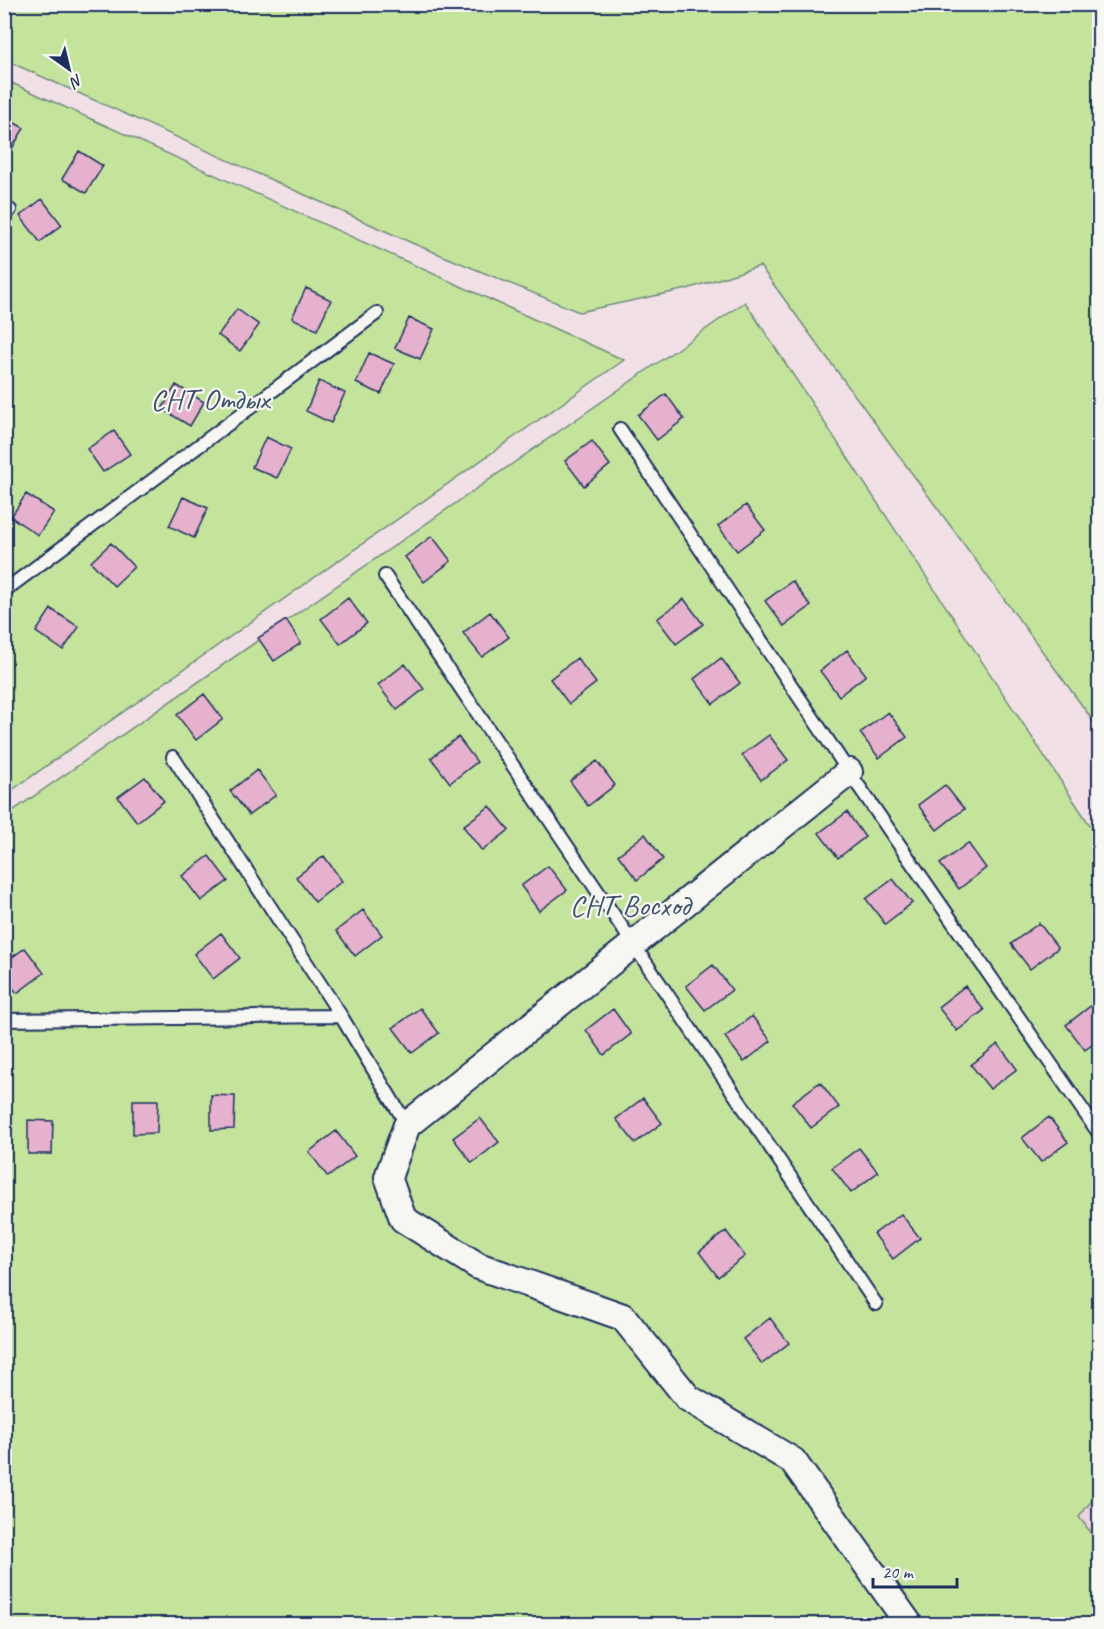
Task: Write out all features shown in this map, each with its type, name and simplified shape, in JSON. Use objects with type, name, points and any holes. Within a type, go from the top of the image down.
[{"type":"street","points":[[849,772],[407,1125],[388,1177],[403,1219],[478,1266],[623,1317],[688,1398],[793,1461],[909,1624]]},
{"type":"lane","points":[[4,591],[377,313]]},
{"type":"lane","points":[[620,429],[849,772],[1098,1132]]},
{"type":"lane","points":[[385,576],[876,1304]]},
{"type":"lane","points":[[173,757],[341,1016],[407,1125]]},
{"type":"lane","points":[[4,1020],[341,1016]]},
{"type":"shaded area","points":[[1099,1490],[1099,1543],[1079,1517]]},
{"type":"green space","points":[[5,4],[1099,5],[1099,733],[1089,715],[760,266],[687,289],[579,312],[412,243],[5,60]]},
{"type":"green space","name":"СНТ Отдых","points":[[5,80],[624,360],[5,795]]},
{"type":"green space","name":"СНТ Восход","points":[[745,302],[1099,839],[1100,1490],[1079,1517],[1099,1543],[1099,1624],[5,1624],[4,817]]},
{"type":"building","points":[[4,117],[24,128],[10,152],[4,149]]},
{"type":"building","points":[[79,151],[103,166],[86,193],[62,179]]},
{"type":"building","points":[[42,199],[62,225],[40,242],[20,216]]},
{"type":"building","points":[[306,288],[331,300],[317,330],[292,318]]},
{"type":"building","points":[[237,309],[259,325],[240,351],[218,335]]},
{"type":"building","points":[[409,318],[434,329],[420,359],[395,348]]},
{"type":"building","points":[[369,353],[394,364],[381,394],[356,383]]},
{"type":"building","points":[[319,381],[345,393],[331,423],[306,411]]},
{"type":"building","points":[[176,385],[204,402],[190,426],[162,409]]},
{"type":"building","points":[[666,394],[684,419],[657,440],[638,415]]},
{"type":"building","points":[[114,431],[130,454],[103,472],[87,449]]},
{"type":"building","points":[[266,437],[291,449],[277,478],[252,467]]},
{"type":"building","points":[[592,441],[610,465],[584,486],[565,461]]},
{"type":"building","points":[[26,494],[54,512],[38,535],[11,517]]},
{"type":"building","points":[[183,497],[208,508],[194,538],[169,526]]},
{"type":"building","points":[[746,505],[765,530],[737,551],[718,526]]},
{"type":"building","points":[[432,536],[451,561],[424,582],[405,557]]},
{"type":"building","points":[[111,543],[134,567],[114,586],[91,562]]},
{"type":"building","points":[[792,581],[811,606],[784,626],[765,601]]},
{"type":"building","points":[[348,598],[367,623],[340,644],[321,619]]},
{"type":"building","points":[[684,599],[703,624],[676,644],[657,619]]},
{"type":"building","points":[[51,609],[79,627],[63,650],[36,632]]},
{"type":"building","points":[[490,612],[509,637],[482,657],[463,633]]},
{"type":"building","points":[[286,620],[301,643],[274,661],[258,638]]},
{"type":"building","points":[[847,650],[866,675],[839,696],[820,671]]},
{"type":"building","points":[[577,658],[596,683],[569,704],[550,679]]},
{"type":"building","points":[[721,658],[740,683],[713,704],[694,679]]},
{"type":"building","points":[[405,664],[424,689],[397,710],[378,685]]},
{"type":"building","points":[[204,694],[223,719],[196,740],[177,715]]},
{"type":"building","points":[[888,712],[907,737],[879,758],[860,733]]},
{"type":"building","points":[[769,735],[788,760],[761,780],[742,755]]},
{"type":"building","points":[[458,737],[477,762],[450,783],[431,758]]},
{"type":"building","points":[[597,761],[615,785],[588,806],[570,781]]},
{"type":"building","points":[[257,770],[276,795],[249,815],[230,791]]},
{"type":"building","points":[[145,777],[164,801],[137,822],[118,797]]},
{"type":"building","points":[[945,785],[964,809],[937,830],[918,805]]},
{"type":"building","points":[[490,806],[509,830],[482,851],[463,826]]},
{"type":"building","points":[[847,812],[865,837],[838,858],[819,833]]},
{"type":"building","points":[[645,834],[663,859],[637,880],[618,855]]},
{"type":"building","points":[[968,843],[986,868],[959,889],[940,864]]},
{"type":"building","points":[[209,856],[228,881],[201,901],[182,876]]},
{"type":"building","points":[[324,856],[342,881],[315,902],[296,877]]},
{"type":"building","points":[[548,866],[567,890],[539,911],[521,886]]},
{"type":"building","points":[[893,879],[912,903],[885,924],[866,899]]},
{"type":"building","points":[[363,910],[382,935],[355,956],[336,931]]},
{"type":"building","points":[[1039,923],[1058,948],[1030,969],[1011,944]]},
{"type":"building","points":[[221,933],[240,958],[213,979],[194,954]]},
{"type":"building","points":[[25,948],[44,973],[17,993],[4,977],[4,963]]},
{"type":"building","points":[[713,965],[732,990],[705,1010],[686,986]]},
{"type":"building","points":[[965,986],[984,1010],[957,1031],[938,1007]]},
{"type":"building","points":[[1093,1004],[1100,1012],[1100,1039],[1085,1050],[1066,1025]]},
{"type":"building","points":[[420,1008],[439,1033],[412,1053],[393,1028]]},
{"type":"building","points":[[613,1009],[631,1034],[604,1055],[586,1030]]},
{"type":"building","points":[[752,1016],[771,1041],[744,1062],[725,1037]]},
{"type":"building","points":[[998,1044],[1017,1069],[990,1089],[971,1065]]},
{"type":"building","points":[[820,1082],[839,1107],[811,1128],[792,1103]]},
{"type":"building","points":[[211,1095],[235,1096],[234,1129],[211,1130]]},
{"type":"building","points":[[643,1098],[662,1123],[635,1143],[616,1119]]},
{"type":"building","points":[[133,1100],[158,1100],[157,1133],[133,1134]]},
{"type":"building","points":[[1049,1117],[1068,1142],[1041,1162],[1022,1138]]},
{"type":"building","points":[[480,1118],[499,1142],[472,1163],[453,1138]]},
{"type":"building","points":[[28,1120],[53,1121],[52,1154],[28,1154]]},
{"type":"building","points":[[336,1131],[355,1156],[328,1177],[309,1152]]},
{"type":"building","points":[[859,1148],[878,1172],[851,1193],[832,1168]]},
{"type":"building","points":[[901,1214],[920,1238],[893,1259],[874,1234]]},
{"type":"building","points":[[726,1231],[745,1256],[718,1277],[699,1252]]},
{"type":"building","points":[[770,1318],[789,1343],[762,1364],[743,1339]]}]
